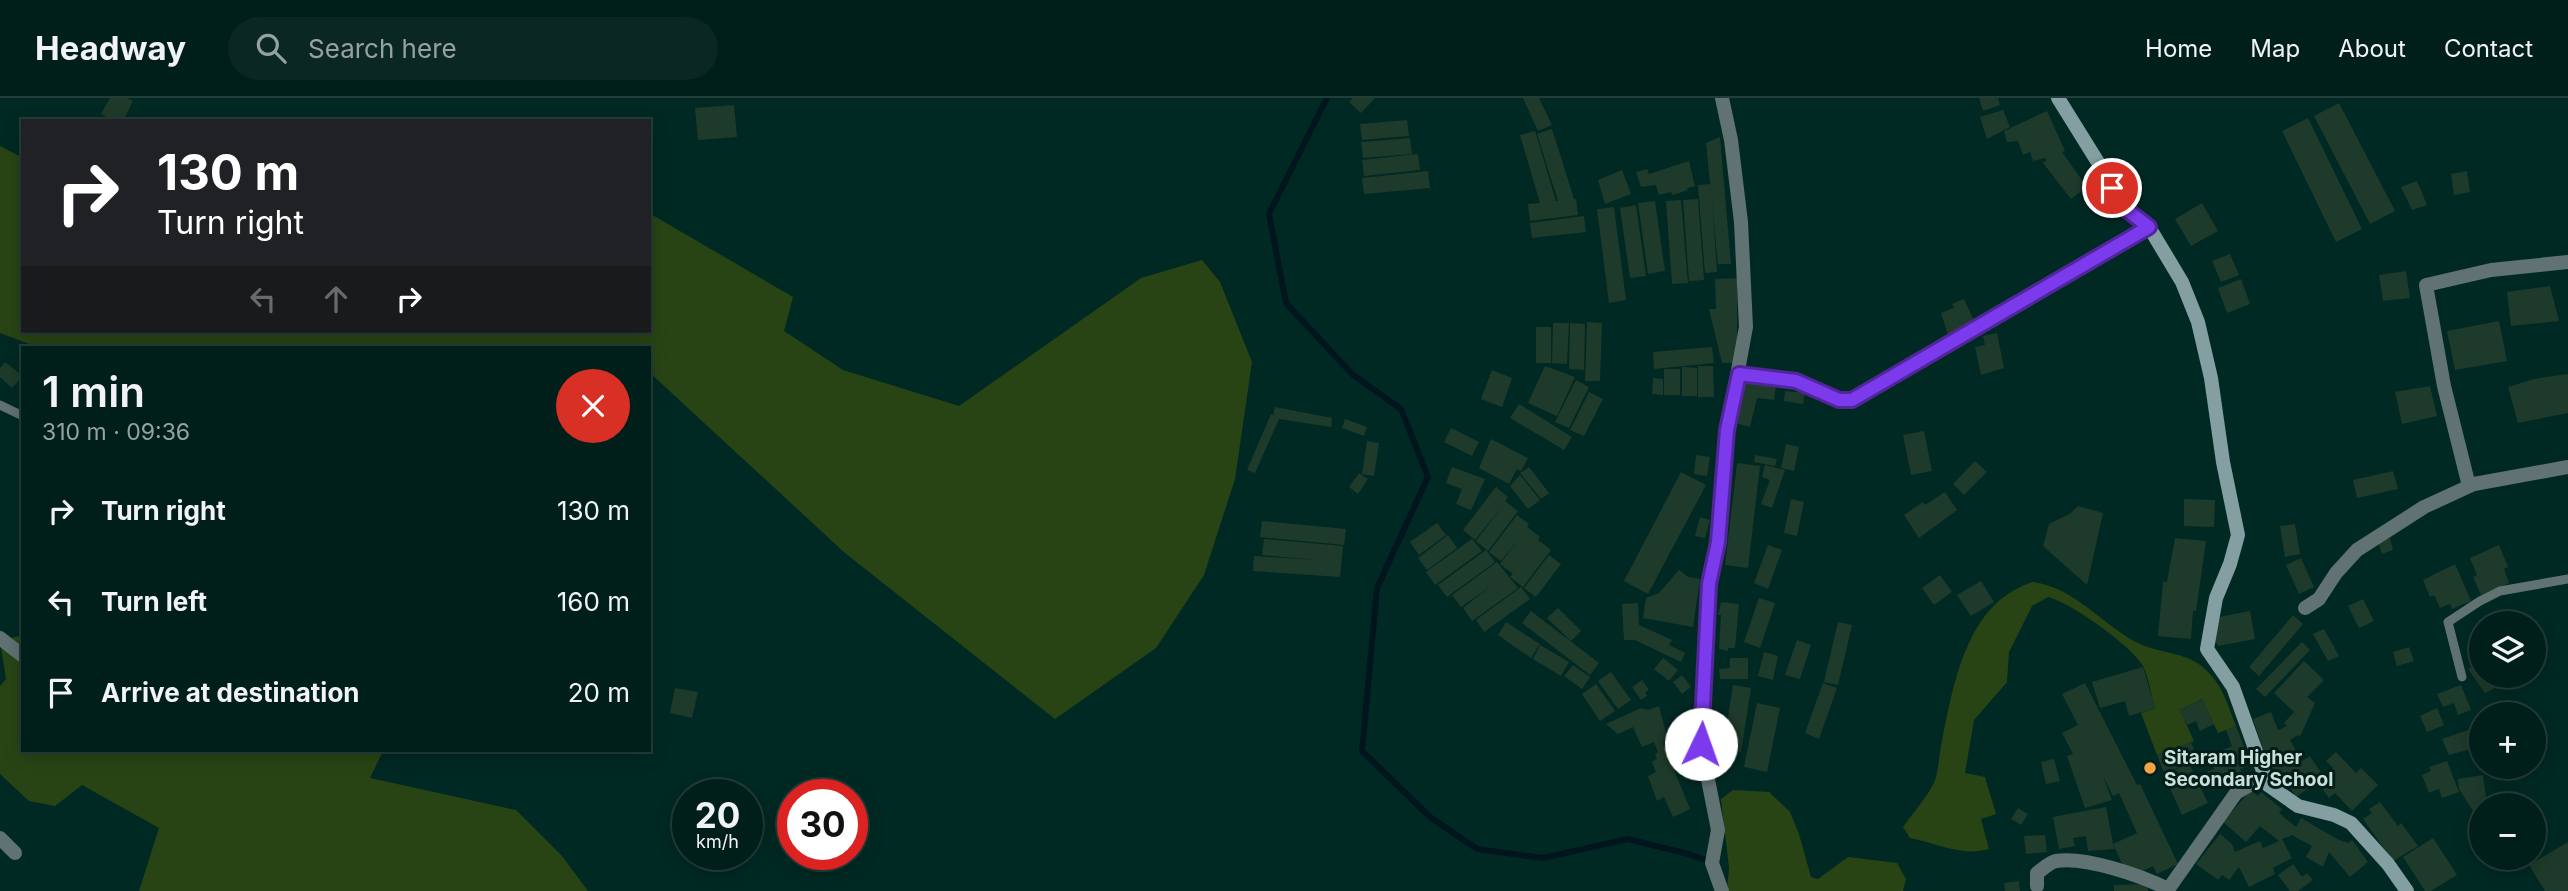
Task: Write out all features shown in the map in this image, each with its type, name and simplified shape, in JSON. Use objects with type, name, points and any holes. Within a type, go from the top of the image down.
[{"type":"main road","points":[[2058,98],[2104,172],[2119,204],[2149,227],[2182,282],[2198,322],[2211,378],[2223,462],[2238,534],[2230,564],[2216,598],[2207,649],[2233,687],[2268,785],[2298,806],[2334,815],[2351,824],[2388,864],[2407,891]]},
{"type":"street","points":[[1721,98],[1731,140],[1741,222],[1746,327],[1727,430],[1718,542],[1709,584],[1701,744],[1718,830],[1712,863],[1722,891]]},
{"type":"street","points":[[1739,374],[1796,381],[1829,397],[1852,400],[2149,227]]},
{"type":"street","points":[[2474,484],[2468,482],[2465,476],[2444,386],[2426,285],[2491,270],[2568,262]]},
{"type":"street","points":[[2305,608],[2319,599],[2336,573],[2357,550],[2424,508],[2474,484],[2568,467]]},
{"type":"street","points":[[0,638],[21,654]]},
{"type":"street","points":[[2037,886],[2037,873],[2054,861],[2076,862],[2131,873],[2168,890],[2236,793],[2265,776]]},
{"type":"street","points":[[0,838],[15,853]]},
{"type":"lane","points":[[0,405],[21,415]]},
{"type":"lane","points":[[2462,677],[2448,622],[2500,591],[2568,579]]},
{"type":"green space","points":[[0,146],[21,157],[21,333],[651,333],[651,214],[793,297],[784,331],[843,370],[959,406],[1141,278],[1202,260],[1220,282],[1252,362],[1235,479],[1204,575],[1156,648],[1055,719],[845,553],[651,374],[651,346],[35,346],[0,333]]},
{"type":"green space","points":[[2033,582],[2063,592],[2140,644],[2198,663],[2220,688],[2236,726],[2218,733],[2202,699],[2180,710],[2194,741],[2157,755],[2141,713],[2155,708],[2143,666],[2137,657],[2100,626],[2071,607],[2048,597],[2032,606],[2009,652],[2007,682],[1974,720],[1965,773],[1985,777],[1996,814],[1981,819],[1989,849],[1959,850],[1910,838],[1903,827],[1934,783],[1952,694],[1967,647],[1978,626],[1993,607],[2011,592]]},
{"type":"green space","points":[[21,636],[21,752],[383,752],[370,778],[516,810],[562,856],[588,891],[139,891],[159,828],[82,785],[55,806],[29,801],[0,774],[0,686],[6,679],[0,641]]},
{"type":"green space","points":[[1733,790],[1769,792],[1790,812],[1811,877],[1818,879],[1848,857],[1897,863],[1906,879],[1903,891],[1727,891],[1729,868],[1721,799]]},
{"type":"building","points":[[110,98],[127,98],[133,101],[124,119],[110,119],[101,114]]},
{"type":"building","points":[[1353,98],[1375,98],[1361,113],[1349,102]]},
{"type":"building","points":[[1523,98],[1539,98],[1552,125],[1538,131]]},
{"type":"building","points":[[1979,98],[1998,98],[2000,105],[1983,111]]},
{"type":"building","points":[[2339,103],[2395,211],[2370,224],[2314,116]]},
{"type":"building","points":[[734,105],[737,137],[698,140],[695,108]]},
{"type":"building","points":[[2003,110],[2010,127],[1987,139],[1980,117]]},
{"type":"building","points":[[2047,111],[2065,151],[2062,152],[2087,187],[2071,199],[2043,163],[2047,160],[2045,158],[2033,161],[2030,152],[2023,155],[2018,141],[2007,142],[2004,131]]},
{"type":"building","points":[[2308,118],[2362,229],[2336,242],[2282,131]]},
{"type":"building","points":[[1407,120],[1409,136],[1362,140],[1360,124]]},
{"type":"building","points":[[1552,129],[1576,199],[1578,215],[1530,221],[1528,204],[1540,203],[1520,135],[1535,131],[1558,201],[1537,134]]},
{"type":"building","points":[[1720,137],[1731,264],[1718,264],[1706,143]]},
{"type":"building","points":[[1410,138],[1412,154],[1363,158],[1361,142]]},
{"type":"building","points":[[1418,154],[1420,170],[1364,176],[1362,160]]},
{"type":"building","points":[[1689,161],[1695,186],[1687,188],[1688,190],[1672,195],[1671,192],[1659,195],[1656,185],[1641,187],[1636,172],[1647,169],[1649,174]]},
{"type":"building","points":[[1622,170],[1631,194],[1605,204],[1598,180]]},
{"type":"building","points":[[1428,171],[1430,188],[1364,194],[1362,178]]},
{"type":"building","points":[[2467,171],[2470,192],[2454,195],[2451,174]]},
{"type":"building","points":[[2417,181],[2427,205],[2412,210],[2401,187]]},
{"type":"building","points":[[1711,184],[1717,272],[1705,273],[1698,185]]},
{"type":"building","points":[[1698,199],[1704,280],[1689,281],[1683,200]]},
{"type":"building","points":[[1681,200],[1688,283],[1672,284],[1666,201]]},
{"type":"building","points":[[1655,201],[1665,271],[1648,274],[1638,203]]},
{"type":"building","points":[[2202,203],[2218,231],[2191,246],[2175,219]]},
{"type":"building","points":[[1636,205],[1646,276],[1630,278],[1620,208]]},
{"type":"building","points":[[1614,207],[1626,300],[1609,303],[1597,209]]},
{"type":"building","points":[[1584,216],[1586,232],[1532,238],[1530,223]]},
{"type":"building","points":[[2230,254],[2239,275],[2221,282],[2212,261]]},
{"type":"building","points":[[2406,271],[2410,298],[2383,301],[2379,275]]},
{"type":"building","points":[[1737,278],[1737,350],[1734,363],[1722,363],[1709,309],[1716,309],[1715,279]]},
{"type":"building","points":[[2241,279],[2250,304],[2227,313],[2218,288]]},
{"type":"building","points":[[2550,286],[2559,321],[2511,326],[2507,292]]},
{"type":"building","points":[[1964,299],[1974,321],[1948,335],[1941,313],[1954,308],[1952,304]]},
{"type":"building","points":[[2499,321],[2507,361],[2455,370],[2447,331]]},
{"type":"building","points":[[1587,322],[1602,323],[1600,381],[1585,381]]},
{"type":"building","points":[[1553,323],[1569,323],[1567,364],[1552,363]]},
{"type":"building","points":[[1570,323],[1585,324],[1584,370],[1569,369]]},
{"type":"building","points":[[1536,327],[1551,327],[1551,363],[1536,363]]},
{"type":"building","points":[[1997,333],[2004,368],[1981,375],[1975,347],[1985,345],[1983,336]]},
{"type":"building","points":[[1712,347],[1714,363],[1654,369],[1653,352]]},
{"type":"building","points":[[5,362],[21,374],[21,378],[12,388],[0,377],[0,368]]},
{"type":"building","points":[[1545,366],[1575,377],[1557,416],[1528,403]]},
{"type":"building","points":[[1698,366],[1713,366],[1714,397],[1698,397]]},
{"type":"building","points":[[1682,367],[1697,368],[1697,396],[1682,396]]},
{"type":"building","points":[[1664,369],[1680,369],[1680,395],[1664,395]]},
{"type":"building","points":[[1492,370],[1512,378],[1502,407],[1481,399]]},
{"type":"building","points":[[2568,374],[2568,413],[2518,423],[2508,387],[2534,379]]},
{"type":"building","points":[[1653,378],[1663,379],[1663,395],[1652,394]]},
{"type":"building","points":[[1576,380],[1589,387],[1569,428],[1555,422]]},
{"type":"building","points":[[1746,382],[1776,385],[1774,400],[1757,398],[1750,427],[1735,423]]},
{"type":"building","points":[[2430,386],[2437,416],[2402,424],[2395,392]]},
{"type":"building","points":[[1785,391],[1805,393],[1803,404],[1784,401]]},
{"type":"building","points":[[1589,392],[1603,399],[1584,436],[1570,430]]},
{"type":"building","points":[[1519,404],[1572,437],[1564,450],[1510,418]]},
{"type":"building","points":[[1275,407],[1332,418],[1331,427],[1279,419],[1255,473],[1247,470]]},
{"type":"building","points":[[1345,419],[1367,427],[1364,436],[1342,428]]},
{"type":"building","points":[[1451,428],[1479,442],[1472,456],[1444,442]]},
{"type":"building","points":[[1924,431],[1932,471],[1911,475],[1903,435]]},
{"type":"building","points":[[1491,439],[1528,458],[1521,471],[1517,469],[1509,484],[1479,468]]},
{"type":"building","points":[[1367,441],[1379,443],[1374,476],[1362,474]]},
{"type":"building","points":[[1786,444],[1799,447],[1794,471],[1781,468]]},
{"type":"building","points":[[1696,455],[1710,457],[1707,476],[1694,474]]},
{"type":"building","points":[[1755,455],[1777,459],[1775,466],[1754,462]]},
{"type":"building","points":[[1975,461],[1987,472],[1964,495],[1953,484]]},
{"type":"building","points":[[1737,463],[1760,466],[1748,568],[1725,565]]},
{"type":"building","points":[[1765,465],[1785,470],[1772,508],[1761,504],[1770,480],[1762,477]]},
{"type":"building","points":[[1452,467],[1485,479],[1471,510],[1456,504],[1462,489],[1446,483]]},
{"type":"building","points":[[1529,467],[1549,493],[1541,499],[1520,473]]},
{"type":"building","points":[[2393,471],[2398,489],[2357,498],[2353,480]]},
{"type":"building","points":[[1681,472],[1706,485],[1648,594],[1624,581]]},
{"type":"building","points":[[1359,473],[1368,479],[1358,494],[1349,487]]},
{"type":"building","points":[[1520,475],[1540,500],[1528,509],[1510,486]]},
{"type":"building","points":[[1496,487],[1508,497],[1505,501],[1518,511],[1488,551],[1476,541],[1504,504],[1475,540],[1463,530]]},
{"type":"building","points":[[1945,492],[1957,510],[1919,538],[1904,515]]},
{"type":"building","points":[[1791,499],[1804,502],[1797,536],[1784,533]]},
{"type":"building","points":[[2184,499],[2215,500],[2214,527],[2184,526]]},
{"type":"building","points":[[2078,506],[2103,513],[2087,585],[2043,546],[2049,524],[2071,513]]},
{"type":"building","points":[[1517,515],[1540,537],[1538,540],[1551,550],[1523,587],[1510,577],[1513,574],[1500,564],[1519,539],[1501,561],[1489,552]]},
{"type":"building","points":[[1700,517],[1710,520],[1705,538],[1695,536]]},
{"type":"building","points":[[1262,521],[1346,529],[1344,545],[1260,537]]},
{"type":"building","points":[[1437,523],[1446,535],[1419,555],[1410,542]]},
{"type":"building","points":[[2295,524],[2300,554],[2285,557],[2280,526]]},
{"type":"building","points":[[1448,535],[1457,548],[1427,570],[1418,558]]},
{"type":"building","points":[[2175,538],[2206,541],[2196,611],[2193,611],[2191,639],[2158,636],[2163,582],[2167,582]]},
{"type":"building","points":[[2390,538],[2393,550],[2382,554],[2378,541]]},
{"type":"building","points":[[1264,539],[1343,546],[1340,577],[1253,571],[1254,556],[1315,560],[1262,555]]},
{"type":"building","points":[[1472,539],[1482,551],[1435,585],[1426,572]]},
{"type":"building","points":[[1768,545],[1782,550],[1768,589],[1754,583]]},
{"type":"building","points":[[2499,545],[2508,567],[2504,569],[2509,583],[2481,595],[2473,577],[2477,575],[2470,558]]},
{"type":"building","points":[[1486,550],[1495,562],[1447,597],[1438,585]]},
{"type":"building","points":[[1549,555],[1561,564],[1536,597],[1524,588]]},
{"type":"building","points":[[2301,558],[2314,587],[2299,594],[2286,565]]},
{"type":"building","points":[[1497,562],[1518,588],[1472,621],[1463,608],[1490,587],[1461,607],[1452,595]]},
{"type":"building","points":[[2455,564],[2471,601],[2452,609],[2450,604],[2440,608],[2434,595],[2430,597],[2423,580]]},
{"type":"building","points":[[1679,570],[1688,577],[1700,579],[1693,627],[1643,618],[1646,598],[1659,593]]},
{"type":"building","points":[[1940,575],[1952,592],[1934,605],[1922,588]]},
{"type":"building","points":[[1981,581],[1994,602],[1971,616],[1957,595]]},
{"type":"building","points":[[1521,587],[1530,599],[1484,632],[1476,620]]},
{"type":"building","points":[[1759,598],[1775,603],[1760,648],[1744,642]]},
{"type":"building","points":[[2363,599],[2374,621],[2359,628],[2348,606]]},
{"type":"building","points":[[1721,602],[1739,604],[1735,648],[1728,648],[1728,651],[1719,649],[1721,615],[1718,615]]},
{"type":"building","points":[[1638,603],[1639,625],[1672,640],[1669,645],[1685,653],[1681,662],[1635,640],[1624,640],[1622,604]]},
{"type":"building","points":[[1558,608],[1581,631],[1571,641],[1547,618]]},
{"type":"building","points":[[1531,611],[1599,663],[1590,675],[1522,623]]},
{"type":"building","points":[[2250,611],[2255,639],[2218,646],[2213,636],[2214,618]]},
{"type":"building","points":[[2293,615],[2303,624],[2259,676],[2249,667]]},
{"type":"building","points":[[1506,622],[1540,644],[1531,658],[1498,635]]},
{"type":"building","points":[[1838,622],[1852,625],[1838,685],[1824,682]]},
{"type":"building","points":[[2324,629],[2339,656],[2328,661],[2313,634]]},
{"type":"building","points":[[1797,640],[1811,645],[1800,679],[1785,675]]},
{"type":"building","points":[[2302,642],[2310,650],[2265,697],[2256,689]]},
{"type":"building","points":[[1540,645],[1569,662],[1561,676],[1533,659]]},
{"type":"building","points":[[2409,647],[2414,661],[2397,666],[2393,652]]},
{"type":"building","points":[[1764,652],[1778,656],[1773,680],[1758,676]]},
{"type":"building","points":[[1663,658],[1678,670],[1669,681],[1654,669]]},
{"type":"building","points":[[1730,658],[1748,658],[1748,679],[1720,679],[1719,669],[1730,668]]},
{"type":"building","points":[[2304,661],[2324,680],[2307,697],[2315,703],[2300,737],[2298,735],[2290,740],[2302,761],[2310,756],[2324,777],[2333,768],[2326,761],[2336,752],[2356,773],[2361,768],[2378,785],[2352,811],[2335,793],[2329,798],[2317,782],[2296,797],[2283,776],[2279,779],[2265,755],[2253,719],[2271,712],[2278,730],[2287,726],[2284,723],[2294,712],[2274,693]]},
{"type":"building","points":[[1573,665],[1590,677],[1582,689],[1564,676]]},
{"type":"building","points":[[2143,667],[2155,708],[2129,716],[2125,701],[2100,708],[2092,682]]},
{"type":"building","points":[[1611,672],[1631,700],[1618,709],[1598,681]]},
{"type":"building","points":[[1682,675],[1691,687],[1682,694],[1673,682]]},
{"type":"building","points":[[1642,680],[1649,690],[1645,692],[1647,696],[1641,700],[1632,687]]},
{"type":"building","points":[[1823,683],[1837,688],[1819,739],[1805,733]]},
{"type":"building","points":[[2085,683],[2137,785],[2140,784],[2178,864],[2157,874],[2153,866],[2140,872],[2124,868],[2113,844],[2137,833],[2119,793],[2113,796],[2103,776],[2112,800],[2085,808],[2067,756],[2073,754],[2062,733],[2078,725],[2062,694]]},
{"type":"building","points":[[1596,684],[1615,711],[1600,721],[1582,694]]},
{"type":"building","points":[[1733,685],[1751,688],[1741,752],[1723,749]]},
{"type":"building","points":[[2461,685],[2469,711],[2458,715],[2454,703],[2443,707],[2437,694]]},
{"type":"building","points":[[675,688],[698,692],[692,718],[670,713]]},
{"type":"building","points":[[2481,688],[2495,688],[2485,693]]},
{"type":"building","points":[[2203,699],[2214,724],[2200,731],[2196,721],[2187,725],[2180,710]]},
{"type":"building","points":[[1757,703],[1780,708],[1767,772],[1744,767]]},
{"type":"building","points":[[1659,706],[1668,741],[1663,743],[1690,809],[1673,817],[1664,797],[1657,801],[1648,776],[1656,772],[1652,762],[1657,759],[1655,754],[1658,752],[1654,742],[1642,747],[1633,727],[1618,734],[1606,724],[1641,708],[1648,710]]},
{"type":"building","points":[[2437,708],[2444,725],[2427,732],[2420,716]]},
{"type":"building","points":[[2236,726],[2251,765],[2240,769],[2242,774],[2211,788],[2204,773],[2214,769],[2208,756],[2232,746],[2226,730]]},
{"type":"building","points":[[2469,730],[2469,749],[2449,755],[2442,739]]},
{"type":"building","points":[[2191,742],[2198,761],[2189,764],[2208,803],[2182,815],[2164,775],[2183,766],[2164,773],[2157,755]]},
{"type":"building","points":[[2054,759],[2060,781],[2046,784],[2041,762]]},
{"type":"building","points":[[2447,761],[2459,792],[2442,798],[2439,789],[2429,793],[2422,775],[2431,771],[2429,767]]},
{"type":"building","points":[[2458,779],[2484,779],[2485,793],[2469,793],[2469,805],[2459,789]]},
{"type":"building","points":[[2251,790],[2258,796],[2261,792],[2282,809],[2279,813],[2296,827],[2301,818],[2337,839],[2348,843],[2352,840],[2368,862],[2350,877],[2329,852],[2323,867],[2306,857],[2312,846],[2292,835],[2282,839],[2292,858],[2273,868],[2275,874],[2249,887],[2239,867],[2229,880],[2222,875],[2218,880],[2196,864],[2220,834],[2232,844],[2235,852],[2260,841],[2263,848],[2279,841],[2260,826],[2246,842],[2223,822]]},
{"type":"building","points":[[2380,802],[2398,826],[2401,823],[2418,846],[2393,861],[2363,819],[2372,813],[2369,809]]},
{"type":"building","points":[[2106,807],[2114,849],[2088,851],[2086,836],[2073,838],[2075,846],[2059,849],[2053,817]]},
{"type":"building","points":[[2018,808],[2028,814],[2021,825],[2011,819]]},
{"type":"building","points":[[2045,835],[2047,852],[2026,854],[2024,836]]},
{"type":"building","points":[[2433,838],[2457,875],[2431,891],[2425,891],[2403,857]]},
{"type":"building","points":[[2568,842],[2568,891],[2545,891],[2532,870],[2546,870],[2546,855]]},
{"type":"building","points":[[2293,864],[2302,877],[2307,873],[2313,880],[2298,891],[2290,891],[2278,875]]},
{"type":"building","points":[[2019,881],[2020,891],[2005,891],[2004,883]]},
{"type":"building","points":[[2147,884],[2148,891],[2114,891],[2114,885]]},
{"type":"waterway","points":[[1327,98],[1269,214],[1286,303],[1352,374],[1401,409],[1428,477],[1377,588],[1362,751],[1430,817],[1477,849],[1543,858],[1628,839],[1711,862]]},
{"type":"place","name":"Sitaram Higher Secondary School","points":[[2150,768]]},
{"type":"route","points":[[1701,744],[1709,584],[1718,542],[1727,430],[1739,374],[1796,381],[1839,400],[1852,400],[2149,227],[2119,204],[2112,188]]}]
